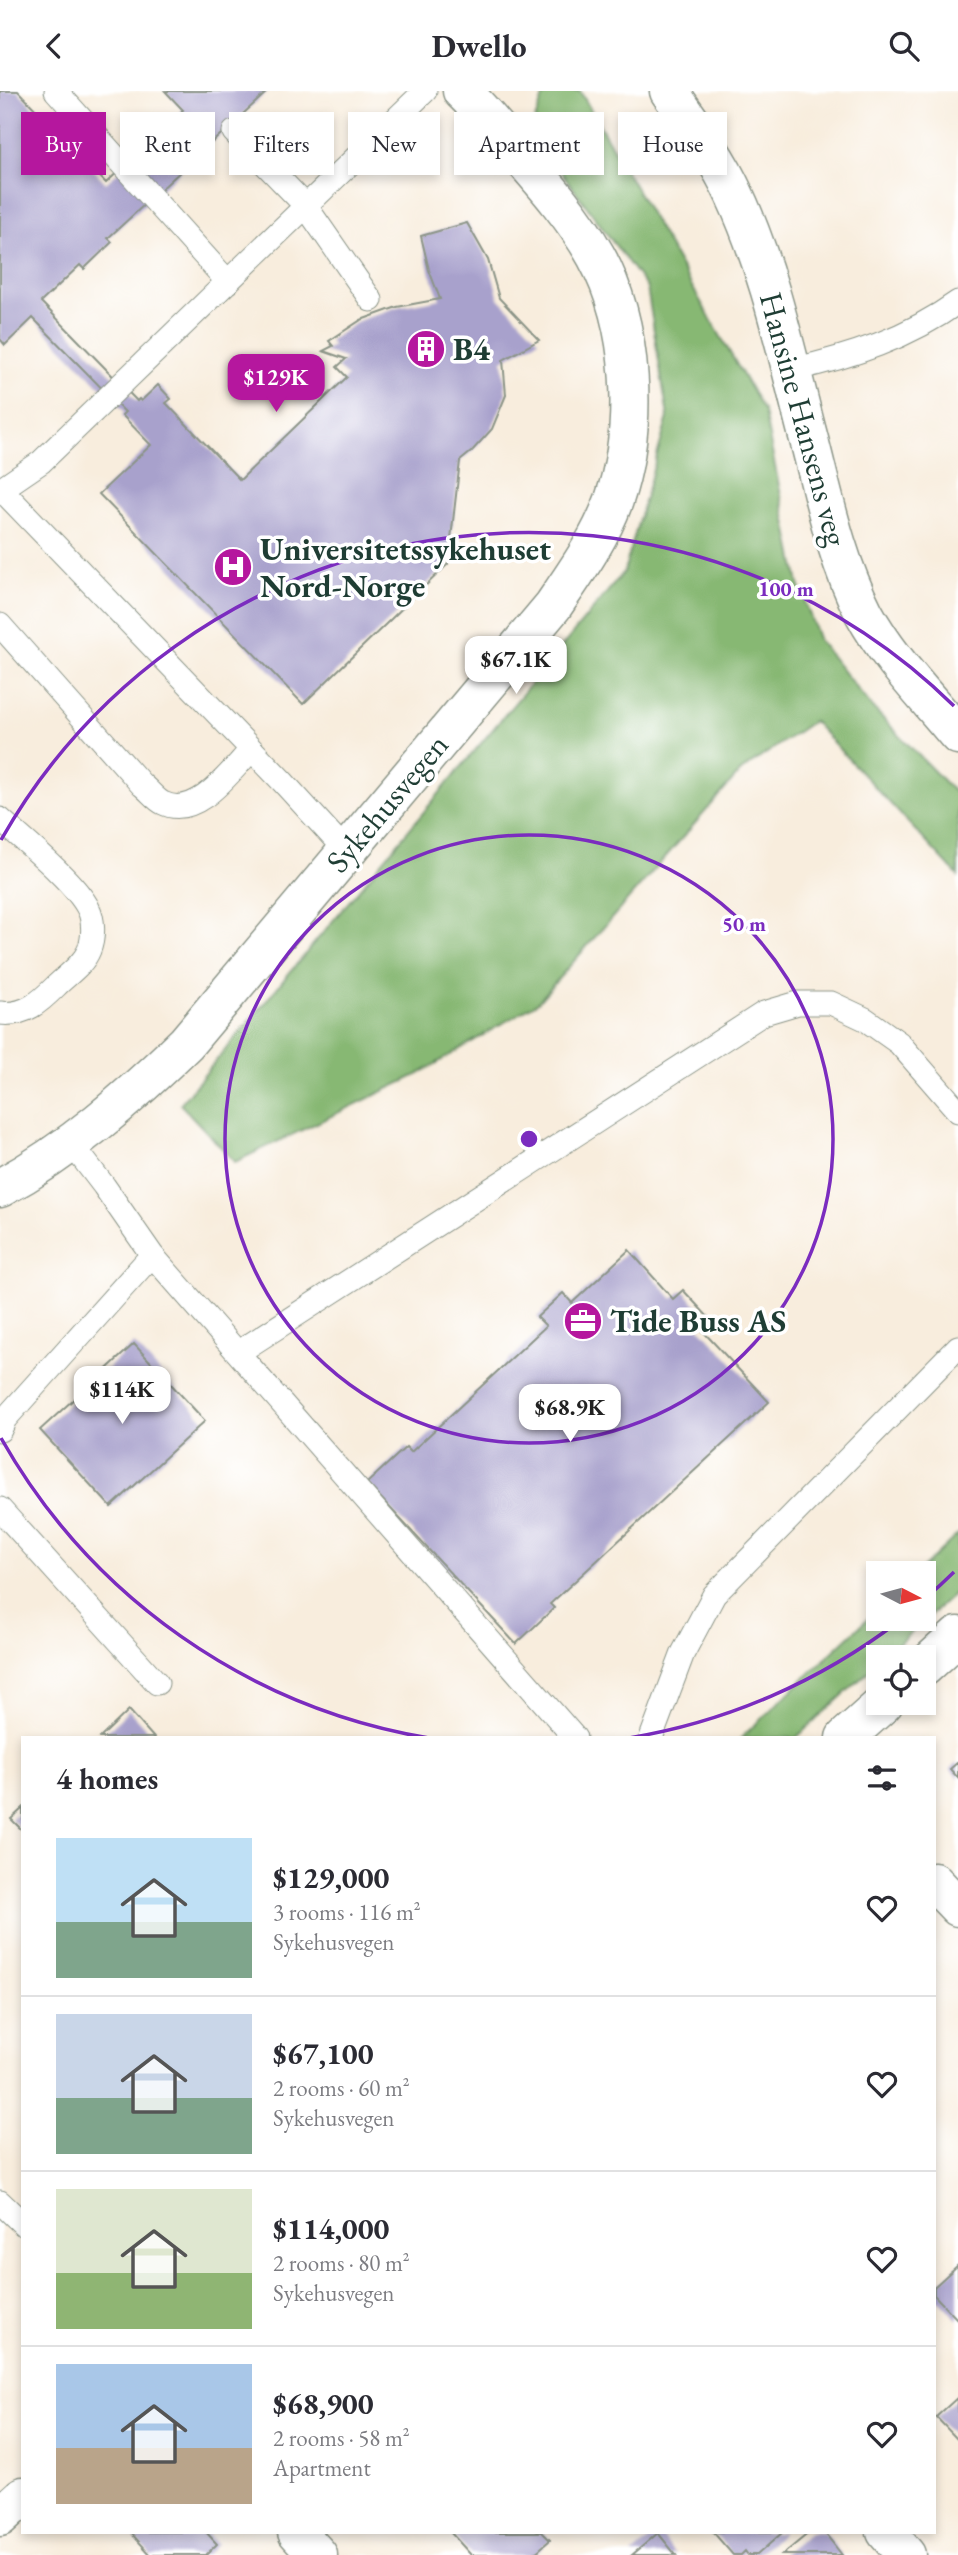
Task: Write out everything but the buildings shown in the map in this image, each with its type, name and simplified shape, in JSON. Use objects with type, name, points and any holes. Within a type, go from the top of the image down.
[{"type":"street","name":"Sykehusvegen","points":[[0,1188],[23,1176],[71,1143],[136,1092],[186,1043],[553,606],[594,544],[614,499],[629,430],[631,404],[621,322],[606,275],[560,200],[462,91]]},
{"type":"street","name":"Hansine Hansens veg","points":[[669,91],[701,137],[734,193],[763,267],[830,522],[852,586],[885,645],[958,735]]},
{"type":"street","points":[[936,1656],[958,1636]]},
{"type":"street","points":[[847,1736],[871,1715]]},
{"type":"street","points":[[936,1884],[958,1907]]},
{"type":"street","points":[[0,2517],[21,2497]]},
{"type":"street","points":[[299,2534],[318,2555]]},
{"type":"street","points":[[888,2534],[906,2555]]},
{"type":"lane","points":[[56,91],[228,282]]},
{"type":"lane","points":[[346,851],[1,490],[41,462],[425,91]]},
{"type":"lane","points":[[276,175],[305,205],[371,300]]},
{"type":"lane","points":[[791,370],[843,357],[894,339],[933,320],[958,302]]},
{"type":"lane","points":[[0,625],[142,785],[163,804],[184,807],[198,803],[251,750]]},
{"type":"lane","points":[[0,819],[73,888],[88,907],[92,922],[90,949],[83,961],[35,1006],[22,1011],[0,1013]]},
{"type":"lane","points":[[239,1352],[764,1013],[798,1003],[831,1003],[864,1019],[899,1043],[958,1111]]},
{"type":"lane","points":[[71,1143],[152,1255],[573,1736]]},
{"type":"lane","points":[[0,1430],[5,1419],[152,1255]]},
{"type":"lane","points":[[652,1736],[683,1653],[714,1595],[958,1347]]},
{"type":"lane","points":[[0,1509],[157,1683]]},
{"type":"lane","points":[[0,2201],[21,2222]]},
{"type":"green space","points":[[545,91],[580,91],[592,112],[538,112]]},
{"type":"green space","points":[[604,133],[618,157],[618,175],[628,175],[764,412],[799,584],[819,641],[870,705],[958,796],[958,876],[813,721],[741,771],[538,1002],[417,1075],[235,1162],[180,1104],[624,572],[668,417],[647,288],[564,175],[604,175]]},
{"type":"green space","points":[[958,1534],[958,1590],[936,1610],[936,1561],[930,1561]]},
{"type":"green space","points":[[866,1620],[866,1631],[913,1631],[897,1645],[866,1645],[866,1674],[798,1736],[743,1736]]},
{"type":"place","name":"B4","points":[[426,349]]},
{"type":"place","name":"Universitetssykehuset Nord-Norge","points":[[233,567]]},
{"type":"place","name":"Tide Buss AS","points":[[583,1321]]}]
